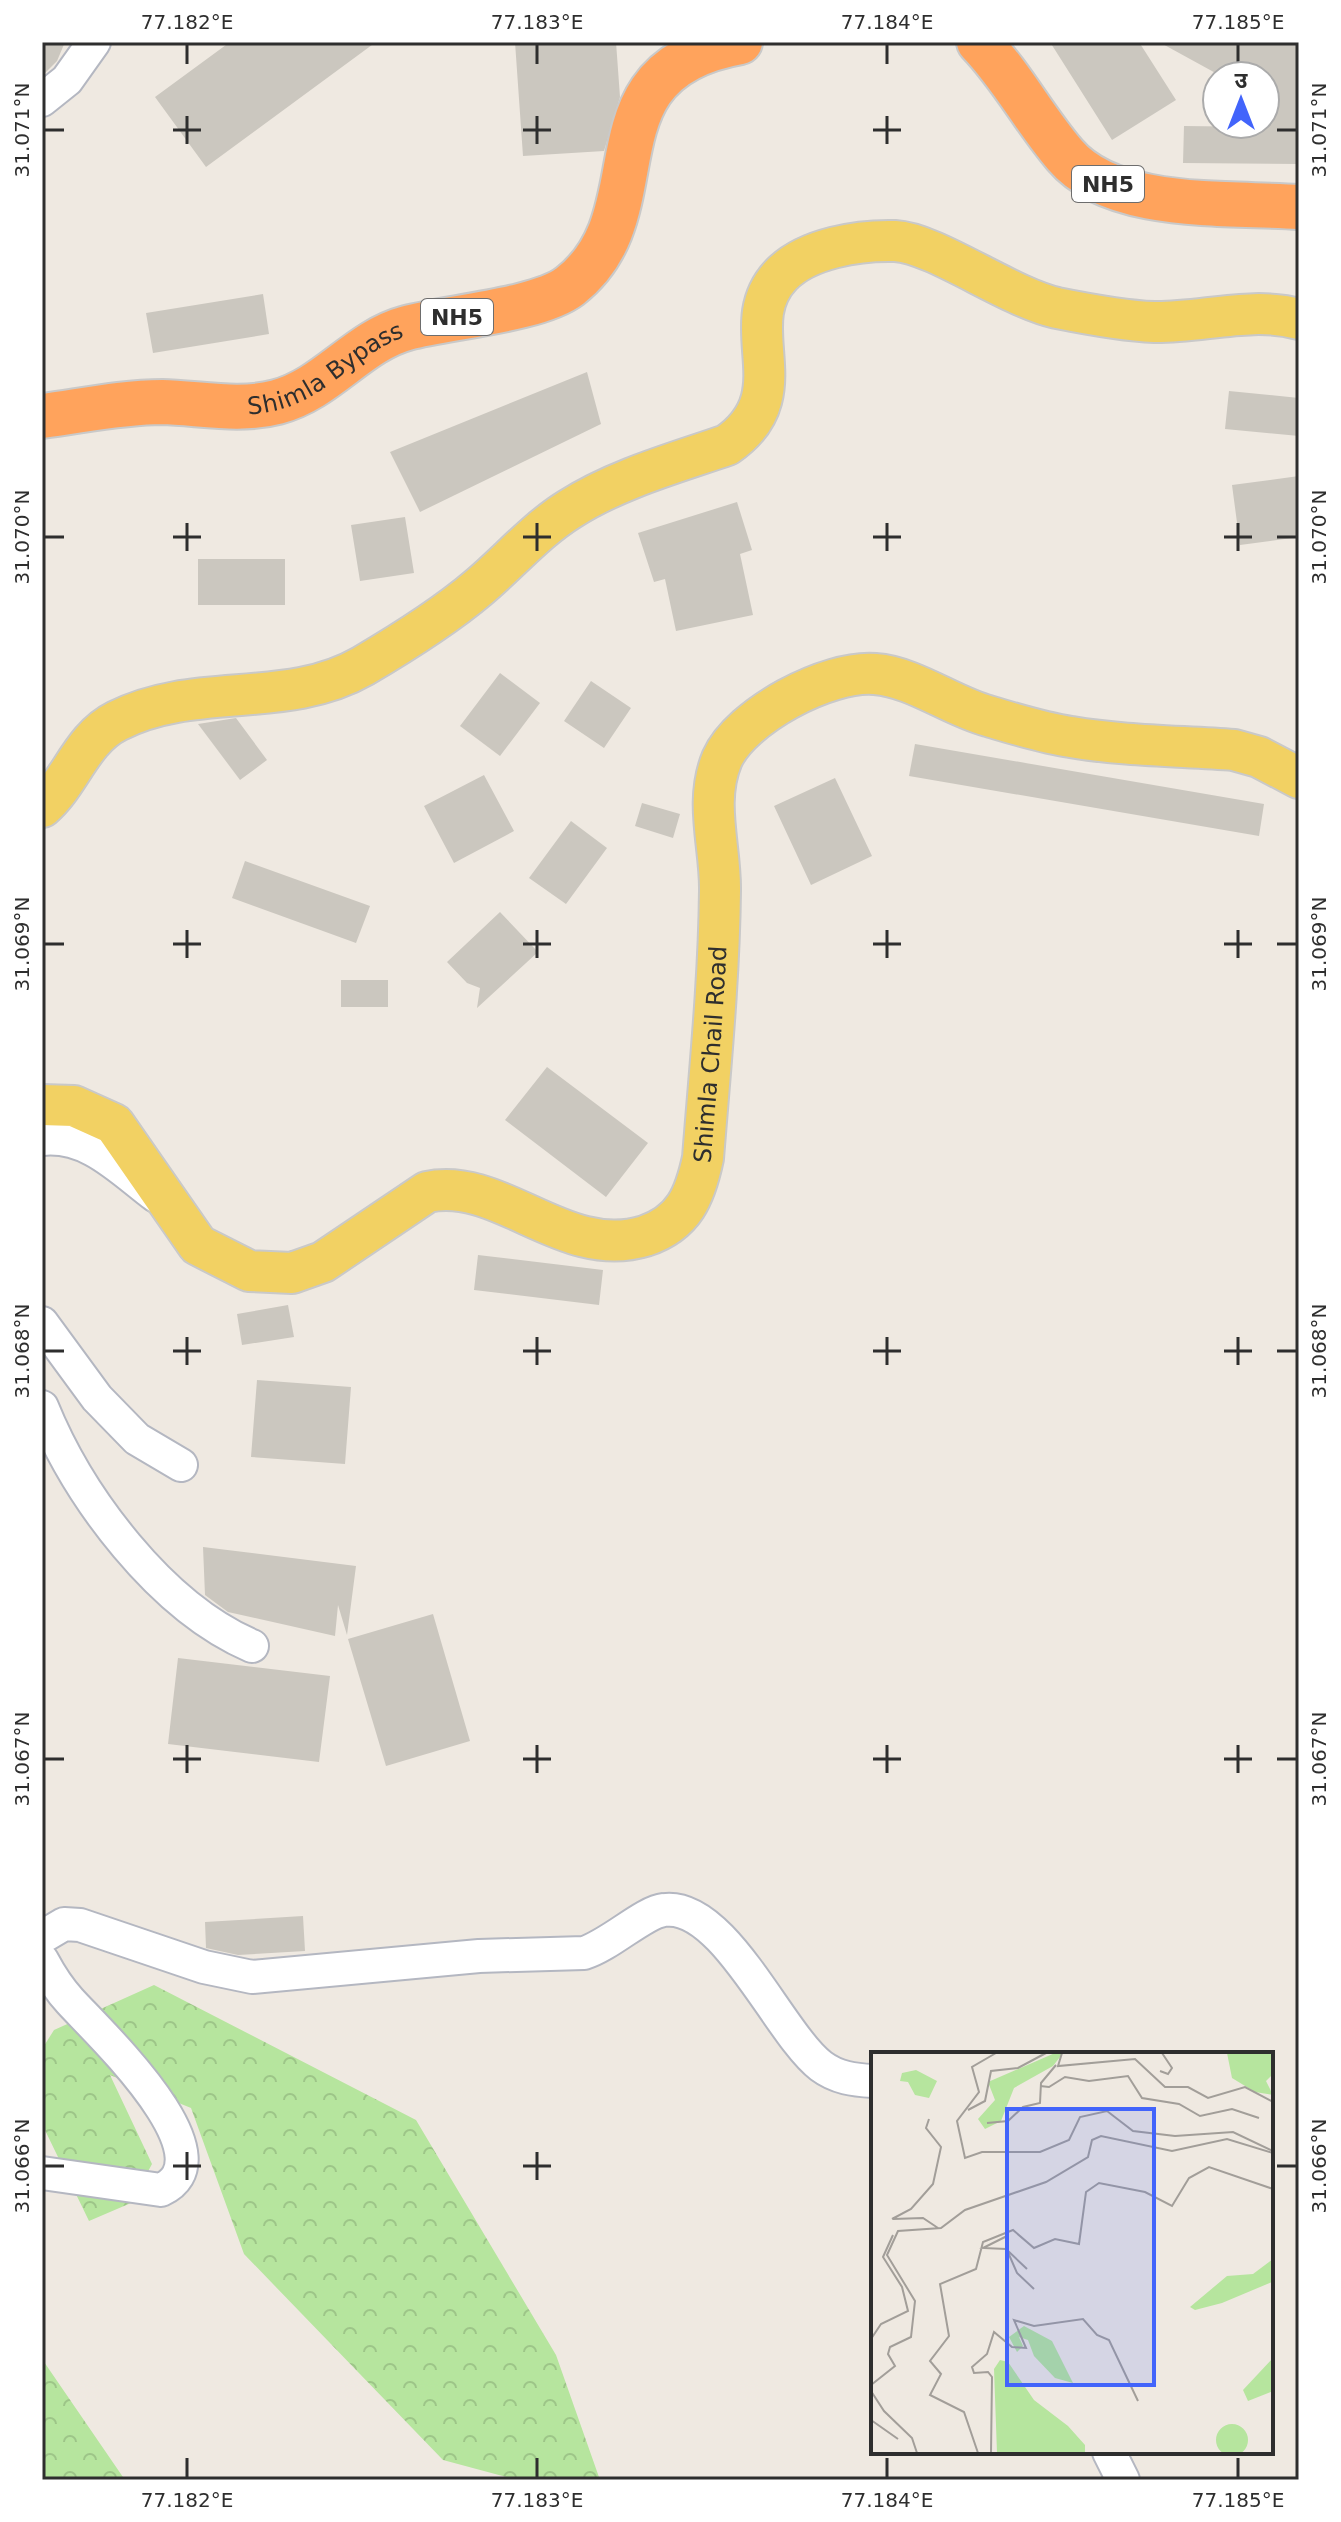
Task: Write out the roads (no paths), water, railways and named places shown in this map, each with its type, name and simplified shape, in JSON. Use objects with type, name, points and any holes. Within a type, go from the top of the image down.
[{"type":"highway","name":"Shimla Bypass","points":[[42,416],[159,402],[244,406],[273,403],[303,394],[391,333],[561,292],[591,267],[605,244],[617,213],[645,97],[667,72],[693,57],[740,42]]},
{"type":"highway","name":"NH5","points":[[979,42],[1066,157],[1117,189],[1149,197],[1299,207]]},
{"type":"main road","points":[[42,807],[57,792],[81,753],[114,722],[170,702],[214,694],[288,690],[328,681],[361,668],[442,615],[553,521],[588,497],[727,445],[744,433],[763,402],[762,339],[767,300],[778,278],[811,256],[864,242],[899,241],[1009,292],[1056,307],[1153,322],[1251,314],[1299,319]]},
{"type":"main road","name":"Shimla Chail Road","points":[[42,1105],[74,1106],[114,1124],[198,1245],[231,1264],[267,1274],[292,1273],[323,1262],[427,1192],[442,1189],[486,1198],[573,1235],[603,1240],[639,1237],[660,1231],[681,1216],[691,1200],[703,1158],[720,888],[712,823],[718,774],[722,760],[737,739],[779,704],[820,681],[876,674],[905,682],[985,715],[1047,732],[1071,737],[1234,750],[1259,757],[1299,778]]},
{"type":"street","points":[[42,100],[67,80],[94,42]]},
{"type":"street","points":[[42,1139],[60,1138],[100,1152],[171,1207]]},
{"type":"street","points":[[42,1323],[107,1408],[137,1439],[181,1465]]},
{"type":"street","points":[[42,1407],[61,1448],[140,1563],[197,1616],[252,1646]]},
{"type":"street","points":[[42,1937],[64,1924],[80,1925],[224,1973],[276,1977],[479,1956],[584,1953],[599,1948],[654,1914],[672,1910],[696,1919],[717,1936],[747,1969],[815,2061],[840,2077],[871,2081]]},
{"type":"street","points":[[42,1960],[68,2000],[142,2077],[171,2126],[183,2158],[177,2178],[161,2190],[42,2173]]},
{"type":"street","points":[[1110,2454],[1123,2480]]}]
